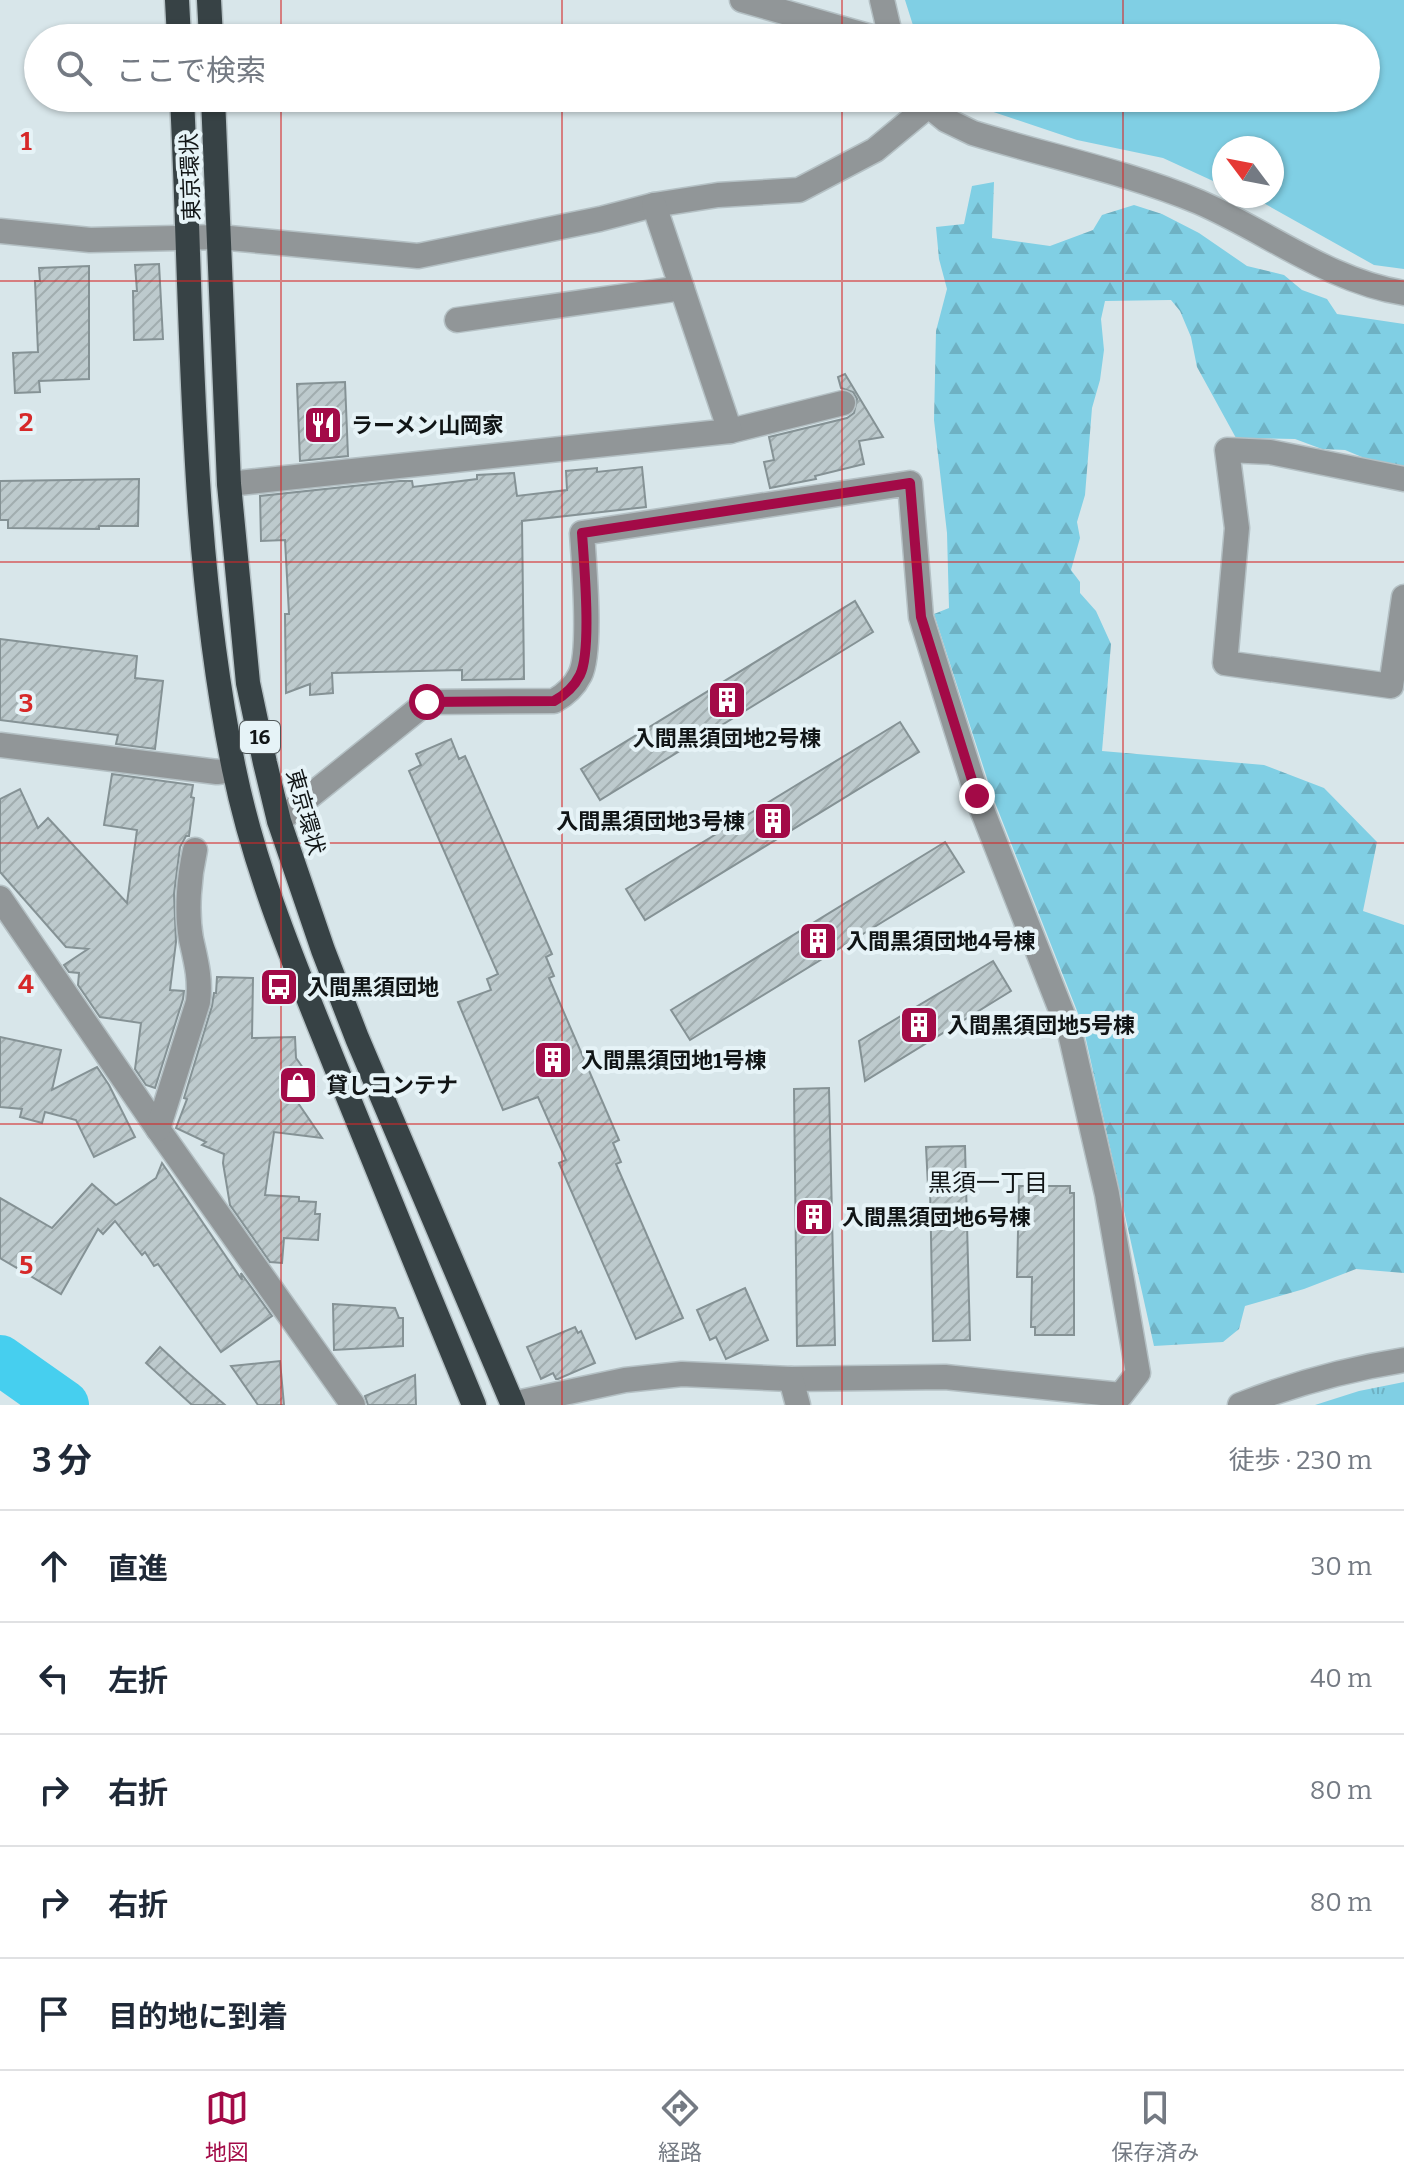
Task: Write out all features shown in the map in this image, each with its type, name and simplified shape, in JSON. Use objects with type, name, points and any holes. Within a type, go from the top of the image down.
[{"type":"highway","points":[[177,0],[178,24]]},
{"type":"highway","points":[[209,0],[210,24]]},
{"type":"highway","name":"東京環状","points":[[183,112],[203,540],[219,684],[234,770],[257,864],[290,956],[474,1405]]},
{"type":"highway","name":"東京環状","points":[[214,112],[229,484],[248,683],[279,821],[357,1038],[513,1404]]},
{"type":"street","points":[[742,0],[826,24]]},
{"type":"street","points":[[882,0],[888,24]]},
{"type":"street","points":[[0,231],[90,240],[219,237],[418,256],[654,205],[718,195],[799,190],[875,150],[913,112]]},
{"type":"street","points":[[939,112],[973,133],[1202,203],[1352,280],[1404,293]]},
{"type":"street","points":[[654,205],[730,431]]},
{"type":"street","points":[[457,320],[682,288]]},
{"type":"street","points":[[229,484],[730,431],[843,403]]},
{"type":"street","points":[[1404,479],[1270,452],[1227,450],[1237,528],[1225,663],[1391,686],[1404,597]]},
{"type":"street","points":[[279,821],[427,702],[554,701],[565,695],[581,674],[586,630],[582,533],[910,483],[921,617],[979,802],[1070,1033],[1107,1194],[1138,1373],[1121,1395],[945,1377],[791,1379],[682,1374],[625,1380],[513,1404]]},
{"type":"street","points":[[0,745],[217,772],[234,770]]},
{"type":"street","points":[[158,1129],[201,983],[191,938],[189,887],[195,850]]},
{"type":"street","points":[[0,898],[353,1405]]},
{"type":"street","points":[[1240,1405],[1352,1368],[1404,1360]]},
{"type":"street","points":[[791,1379],[798,1405]]},
{"type":"green space","points":[[905,0],[1404,0],[1404,269],[1374,265],[1272,208],[1284,208],[1284,136],[1212,136],[1212,180],[1163,158],[1077,140],[994,112],[1380,112],[1380,24],[913,24]]},
{"type":"green space","points":[[994,182],[992,238],[1050,246],[1093,230],[1102,215],[1134,205],[1162,214],[1199,233],[1247,266],[1284,275],[1302,290],[1327,299],[1337,314],[1404,324],[1404,467],[1374,462],[1345,450],[1322,449],[1295,439],[1236,438],[1197,367],[1191,337],[1180,311],[1171,300],[1105,301],[1101,319],[1104,350],[1092,408],[1085,495],[1077,522],[1080,538],[1071,570],[1080,582],[1080,593],[1096,611],[1111,644],[1102,751],[1264,765],[1324,788],[1377,842],[1363,911],[1404,925],[1404,1273],[1356,1269],[1304,1289],[1245,1306],[1239,1329],[1223,1342],[1154,1346],[1083,1026],[994,800],[934,614],[949,608],[947,533],[934,420],[936,331],[947,289],[939,259],[936,227],[964,224],[972,186]]},
{"type":"green space","points":[[1404,1382],[1404,1405],[1315,1405],[1359,1391]]},
{"type":"building","points":[[159,264],[163,339],[134,340],[135,265]]},
{"type":"building","points":[[89,266],[89,379],[39,381],[40,392],[15,393],[13,353],[38,352],[35,281],[40,281],[39,268]]},
{"type":"building","points":[[845,374],[883,437],[859,441],[864,464],[815,476],[816,479],[770,488],[764,462],[774,460],[769,437],[847,418],[854,413],[857,399],[853,392],[841,388],[838,377]]},
{"type":"building","name":"ラーメン山岡家","points":[[345,382],[348,456],[300,461],[297,384]]},
{"type":"building","points":[[642,467],[646,507],[522,521],[524,679],[462,680],[462,670],[332,673],[333,693],[310,695],[310,684],[286,693],[285,614],[289,614],[285,540],[261,541],[260,496],[400,481],[412,481],[413,487],[477,479],[477,475],[514,473],[517,496],[567,490],[566,471],[597,468],[597,472]]},
{"type":"building","points":[[139,479],[138,526],[8,528],[8,520],[0,520],[0,481]]},
{"type":"building","name":"入間黒須団地2号棟","points":[[855,601],[873,632],[600,800],[581,769]]},
{"type":"building","points":[[0,639],[137,656],[135,678],[163,681],[155,749],[116,744],[118,735],[0,720]]},
{"type":"building","name":"入間黒須団地3号棟","points":[[900,722],[919,752],[645,920],[626,889]]},
{"type":"building","name":"入間黒須団地1号棟","points":[[451,739],[459,759],[465,756],[552,954],[546,957],[554,976],[549,978],[619,1140],[613,1143],[621,1162],[616,1164],[683,1318],[636,1339],[559,1163],[566,1160],[538,1097],[503,1110],[458,1002],[491,990],[487,979],[498,974],[409,771],[421,765],[416,754]]},
{"type":"building","points":[[112,774],[193,785],[189,836],[180,847],[174,894],[176,942],[170,990],[184,991],[183,999],[155,1088],[146,1085],[135,1069],[141,1023],[100,1017],[78,985],[79,973],[69,972],[64,965],[88,949],[66,947],[0,872],[0,799],[20,789],[38,828],[48,818],[127,903],[137,830],[104,825]]},
{"type":"building","name":"入間黒須団地4号棟","points":[[945,842],[964,872],[690,1040],[671,1010]]},
{"type":"building","name":"入間黒須団地5号棟","points":[[993,961],[1011,991],[865,1081],[859,1041]]},
{"type":"building","points":[[217,977],[253,978],[252,1038],[295,1037],[296,1058],[316,1086],[296,1100],[322,1138],[274,1132],[265,1195],[299,1197],[299,1201],[316,1202],[315,1214],[320,1214],[318,1240],[284,1238],[282,1263],[270,1262],[230,1205],[224,1154],[202,1145],[206,1142],[176,1128],[216,993]]},
{"type":"building","points":[[0,1037],[61,1050],[52,1090],[97,1067],[135,1137],[94,1157],[76,1120],[45,1112],[42,1123],[20,1117],[22,1109],[0,1107]]},
{"type":"building","name":"入間黒須団地6号棟","points":[[829,1088],[835,1345],[797,1346],[794,1089]]},
{"type":"building","points":[[965,1146],[970,1340],[933,1341],[930,1185],[926,1147]]},
{"type":"building","points":[[162,1163],[242,1280],[241,1273],[272,1316],[221,1352],[158,1264],[154,1266],[145,1252],[142,1255],[115,1221],[103,1234],[98,1229],[61,1294],[0,1258],[0,1198],[52,1228],[92,1184],[116,1205],[156,1178]]},
{"type":"building","points":[[1019,1186],[1070,1186],[1070,1193],[1074,1193],[1074,1335],[1035,1335],[1035,1327],[1031,1327],[1032,1277],[1017,1277]]},
{"type":"building","points":[[745,1288],[768,1340],[726,1359],[716,1337],[710,1340],[697,1310]]},
{"type":"building","points":[[333,1304],[395,1308],[399,1318],[403,1318],[403,1346],[334,1350]]},
{"type":"building","points":[[575,1327],[578,1333],[581,1331],[595,1363],[558,1379],[553,1373],[541,1379],[527,1347]]},
{"type":"building","points":[[160,1347],[225,1405],[192,1405],[146,1363]]},
{"type":"building","points":[[280,1361],[284,1405],[258,1405],[231,1366]]},
{"type":"building","points":[[415,1375],[416,1405],[368,1405],[365,1396]]},
{"type":"waterway","points":[[0,1360],[64,1405]]},
{"type":"place","name":"ラーメン山岡家","points":[[323,425]]},
{"type":"place","name":"入間黒須団地2号棟","points":[[727,700]]},
{"type":"place","name":"入間黒須団地3号棟","points":[[773,821]]},
{"type":"place","name":"入間黒須団地4号棟","points":[[818,941]]},
{"type":"place","name":"入間黒須団地","points":[[279,987]]},
{"type":"place","name":"入間黒須団地5号棟","points":[[919,1025]]},
{"type":"place","name":"入間黒須団地1号棟","points":[[553,1060]]},
{"type":"place","name":"貸しコンテナ","points":[[298,1085]]},
{"type":"place","name":"入間黒須団地6号棟","points":[[814,1217]]},
{"type":"district","name":"黒須一丁目","points":[[988,1183]]},
{"type":"route","points":[[427,702],[554,701],[565,695],[581,674],[586,630],[582,533],[910,483],[921,617],[977,796]]}]
